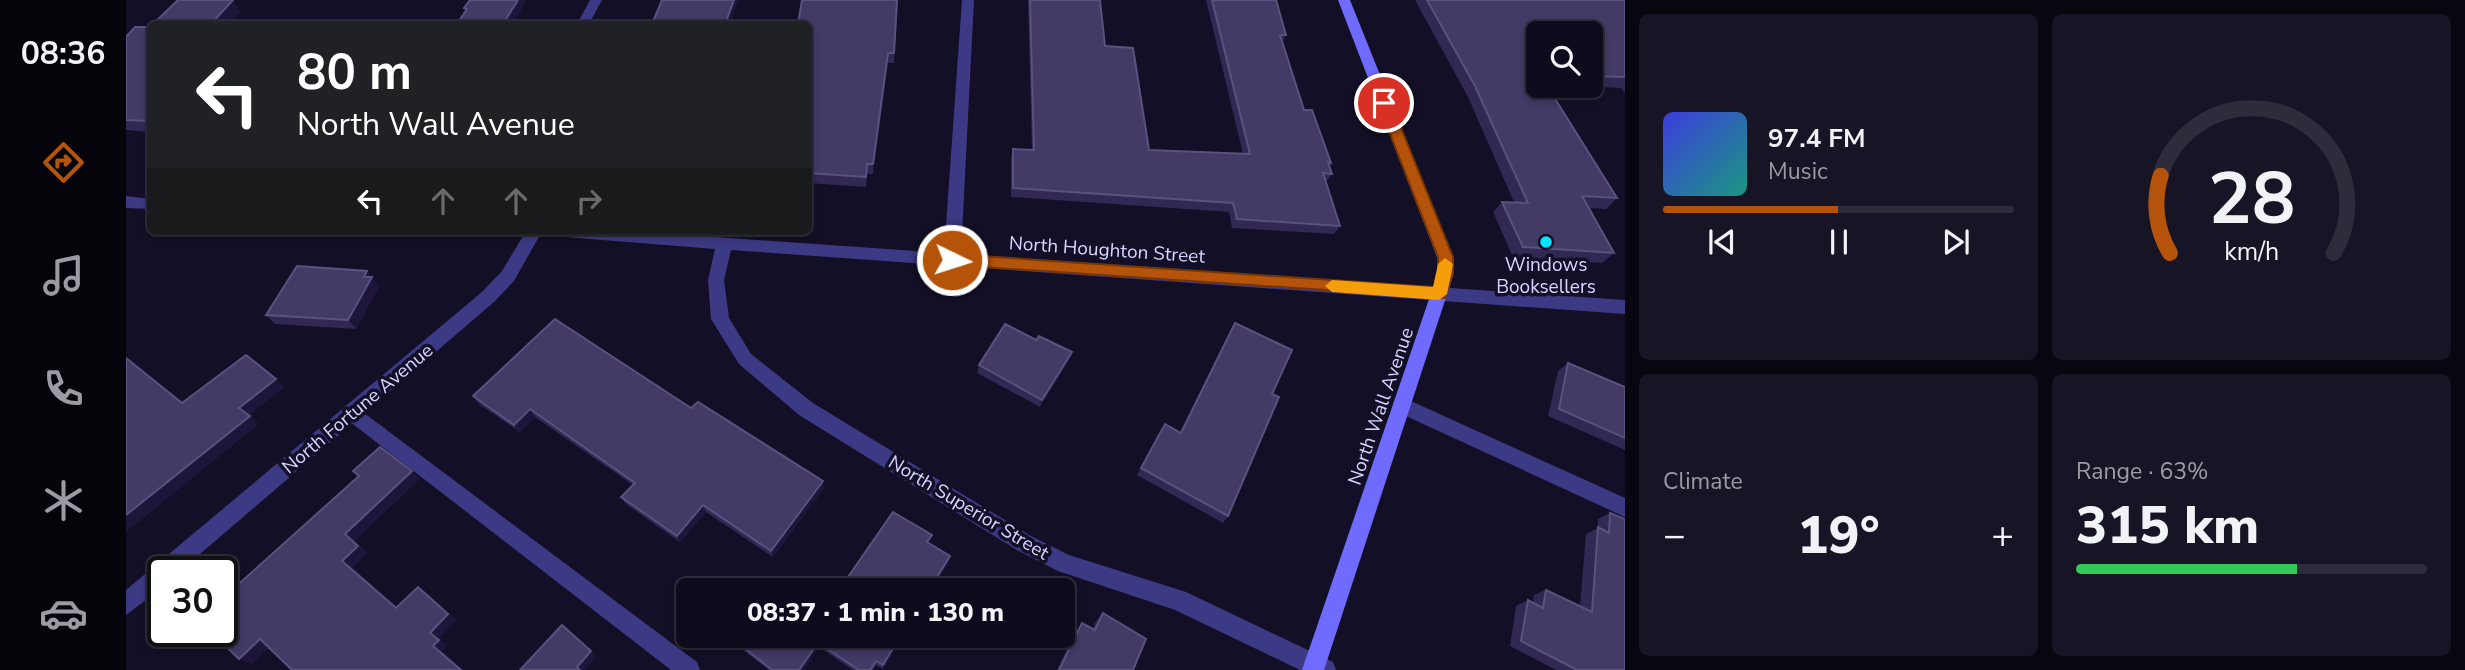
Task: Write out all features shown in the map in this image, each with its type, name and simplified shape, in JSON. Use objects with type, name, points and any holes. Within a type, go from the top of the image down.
[{"type":"street","points":[[585,21],[596,0]]},
{"type":"street","points":[[952,260],[968,0]]},
{"type":"street","name":"North Wall Avenue","points":[[1318,668],[1446,273],[1445,257],[1344,0]]},
{"type":"street","points":[[126,202],[147,204]]},
{"type":"street","name":"North Fortune Avenue","points":[[183,556],[488,297],[508,276],[532,235]]},
{"type":"street","name":"North Houghton Street","points":[[605,235],[1625,307]]},
{"type":"street","name":"North Superior Street","points":[[724,243],[716,281],[720,320],[745,359],[806,409],[1024,543],[1065,564],[1178,600],[1318,668]]},
{"type":"street","points":[[1402,405],[1625,508]]},
{"type":"street","points":[[352,412],[689,670]]},
{"type":"street","name":"North Fortune Avenue","points":[[126,604],[147,586]]},
{"type":"building","points":[[178,0],[233,0],[214,21],[156,21]]},
{"type":"building","points":[[470,0],[518,0],[505,21],[459,21],[467,9],[464,8]]},
{"type":"building","points":[[662,0],[734,0],[726,21],[653,21]]},
{"type":"building","points":[[802,0],[897,0],[894,53],[888,53],[873,164],[867,164],[866,177],[812,173],[812,21],[798,21]]},
{"type":"building","points":[[1030,0],[1100,0],[1105,46],[1133,48],[1149,150],[1250,154],[1212,0],[1276,0],[1286,35],[1280,35],[1304,110],[1312,110],[1331,163],[1328,162],[1332,174],[1323,173],[1340,226],[1237,219],[1233,203],[1013,188],[1013,149],[1034,150]]},
{"type":"building","points":[[1427,0],[1625,0],[1625,77],[1603,76],[1603,21],[1526,21],[1526,98],[1554,98],[1617,198],[1582,196],[1614,253],[1523,247],[1502,202],[1528,203],[1475,86]]},
{"type":"building","points":[[135,27],[147,27],[147,121],[126,120],[126,37]]},
{"type":"building","points":[[297,266],[367,271],[364,277],[372,277],[348,320],[266,315]]},
{"type":"building","points":[[555,319],[691,408],[698,402],[823,481],[771,551],[703,505],[677,536],[621,497],[635,483],[530,409],[514,425],[473,396]]},
{"type":"building","points":[[1235,323],[1292,350],[1272,394],[1279,397],[1228,516],[1141,468],[1165,424],[1181,433]]},
{"type":"building","points":[[1005,324],[1036,340],[1039,336],[1072,352],[1042,400],[979,365]]},
{"type":"building","points":[[246,355],[276,379],[239,408],[250,416],[126,515],[126,358],[182,403]]},
{"type":"building","points":[[1568,363],[1625,387],[1625,438],[1559,409]]},
{"type":"building","points":[[380,447],[412,471],[345,534],[358,546],[342,561],[396,608],[418,587],[448,614],[430,633],[439,640],[433,646],[461,670],[292,670],[260,639],[239,659],[227,647],[238,647],[238,585],[359,476],[353,471]]},
{"type":"building","points":[[893,512],[932,535],[927,542],[950,556],[936,578],[847,578]]},
{"type":"building","points":[[1610,513],[1625,519],[1625,670],[1577,670],[1521,641],[1528,600],[1543,608],[1546,590],[1592,612],[1598,527],[1609,533]]},
{"type":"building","points":[[1103,613],[1146,639],[1133,670],[1059,670],[1070,648],[1075,648],[1075,637],[1082,623],[1095,630]]},
{"type":"building","points":[[562,625],[591,651],[577,667],[580,670],[520,670]]},
{"type":"building","points":[[744,648],[814,648],[799,670],[772,670]]},
{"type":"building","points":[[826,648],[893,648],[883,665],[876,661],[870,670],[859,670]]},
{"type":"slow traffic","points":[[1332,286],[1439,294],[1446,273],[1445,264]]},
{"type":"place","name":"Windows Booksellers","points":[[1546,242]]},
{"type":"route","points":[[952,260],[1439,294],[1446,273],[1445,257],[1384,103]]}]
